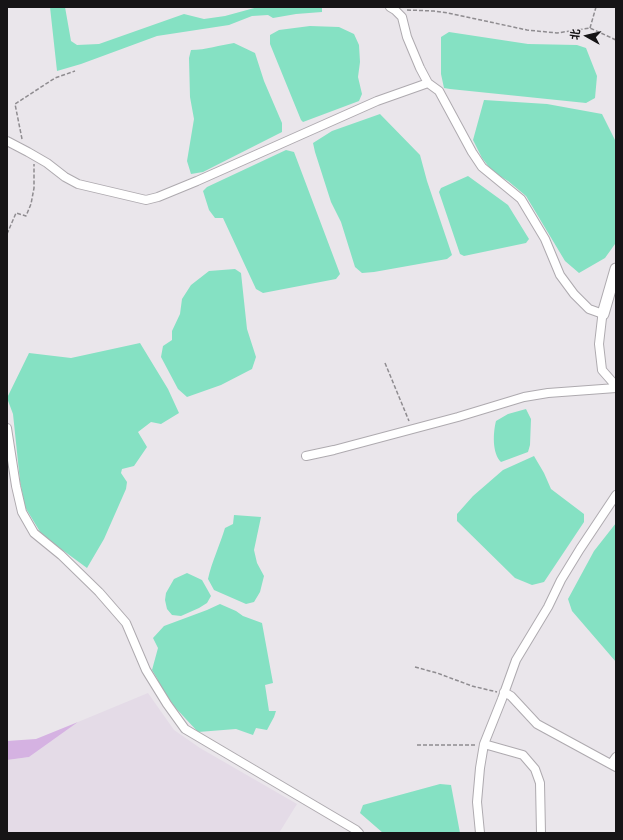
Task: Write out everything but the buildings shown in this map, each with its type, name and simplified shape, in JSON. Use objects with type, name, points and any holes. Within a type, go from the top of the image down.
[{"type":"street","points":[[392,8],[402,17],[407,37],[428,83],[439,90],[472,152],[482,167],[521,199],[545,239],[560,275],[574,294],[589,309],[603,314]]},
{"type":"street","points":[[7,141],[36,156],[65,177],[78,184],[146,200],[197,182],[377,101],[428,83]]},
{"type":"street","points":[[616,269],[602,318],[599,344],[602,370],[616,387]]},
{"type":"street","points":[[306,456],[458,417],[524,397],[548,393],[616,387]]},
{"type":"street","points":[[7,428],[16,486],[22,512],[34,533],[61,555],[99,592],[126,623],[146,670],[166,704],[185,729],[359,833]]},
{"type":"street","points":[[480,833],[477,802],[484,745],[516,660],[548,607],[580,549],[616,495]]},
{"type":"street","points":[[504,692],[512,696],[537,724],[613,765],[616,757]]},
{"type":"street","points":[[484,745],[523,755],[535,769],[540,783],[541,833]]},
{"type":"path","points":[[590,28],[596,7]]},
{"type":"path","points":[[392,8],[441,12],[527,30],[557,33],[590,28],[616,40]]},
{"type":"path","points":[[23,149],[16,104],[55,78],[75,71]]},
{"type":"path","points":[[7,234],[16,213],[26,216],[31,204],[34,188],[34,167],[36,156]]},
{"type":"path","points":[[385,363],[412,429]]},
{"type":"path","points":[[415,666],[489,691],[504,692]]},
{"type":"path","points":[[417,746],[484,745]]},
{"type":"shaded area","points":[[50,7],[65,7],[71,41],[77,45],[99,44],[184,14],[204,19],[225,16],[258,7],[322,7],[322,12],[273,18],[268,15],[252,16],[229,25],[157,36],[81,64],[57,71]]},
{"type":"shaded area","points":[[310,26],[339,27],[354,34],[359,45],[360,62],[358,77],[362,94],[359,101],[303,122],[270,44],[270,35],[279,30]]},
{"type":"shaded area","points":[[449,32],[528,44],[577,45],[586,48],[597,76],[595,98],[586,103],[444,88],[441,74],[441,37]]},
{"type":"shaded area","points":[[234,43],[255,53],[264,81],[282,123],[282,132],[203,172],[191,174],[187,161],[194,119],[190,97],[189,58],[191,50]]},
{"type":"shaded area","points":[[484,100],[547,104],[602,114],[616,142],[615,244],[605,258],[579,273],[565,261],[526,196],[508,181],[493,172],[482,158],[473,140]]},
{"type":"shaded area","points":[[380,114],[420,155],[427,181],[452,255],[447,259],[362,273],[355,267],[341,222],[331,202],[313,143],[332,131]]},
{"type":"shaded area","points":[[286,150],[294,152],[340,274],[336,279],[263,293],[256,289],[223,218],[215,218],[209,210],[203,191],[207,187]]},
{"type":"shaded area","points":[[468,176],[508,205],[529,239],[526,243],[464,256],[460,254],[439,192],[441,188]]},
{"type":"shaded area","points":[[235,269],[241,273],[247,329],[256,357],[252,369],[221,385],[187,397],[178,389],[161,357],[163,346],[172,340],[172,331],[180,314],[182,299],[191,285],[209,271]]},
{"type":"shaded area","points":[[140,343],[168,389],[179,413],[161,424],[151,422],[138,432],[147,447],[134,466],[122,469],[121,473],[127,482],[126,489],[104,539],[87,568],[42,535],[25,507],[20,481],[13,414],[7,398],[29,353],[71,358]]},
{"type":"shaded area","points":[[526,409],[531,419],[530,445],[528,452],[501,462],[495,448],[494,431],[496,421],[508,414]]},
{"type":"shaded area","points":[[534,456],[551,489],[584,514],[584,522],[544,582],[532,585],[515,578],[457,521],[457,514],[473,496],[503,470]]},
{"type":"shaded area","points":[[234,515],[261,517],[254,550],[257,563],[264,576],[260,592],[254,602],[246,604],[214,590],[208,579],[225,528],[233,524]]},
{"type":"shaded area","points":[[616,523],[616,662],[572,611],[568,599],[594,551]]},
{"type":"shaded area","points":[[187,573],[202,580],[211,596],[207,603],[199,608],[181,616],[172,615],[167,609],[165,600],[166,593],[174,579]]},
{"type":"shaded area","points":[[220,604],[243,616],[262,623],[273,683],[265,685],[269,711],[276,711],[267,730],[256,728],[253,735],[236,729],[198,732],[158,689],[158,680],[152,670],[158,648],[153,638],[164,626]]},
{"type":"shaded area","points":[[148,693],[174,730],[200,748],[297,804],[279,833],[7,833],[7,760],[29,757],[78,722]]},
{"type":"shaded area","points":[[78,722],[29,757],[7,760],[7,741],[36,739]]},
{"type":"shaded area","points":[[440,784],[451,785],[460,833],[383,833],[360,813],[363,805]]}]
